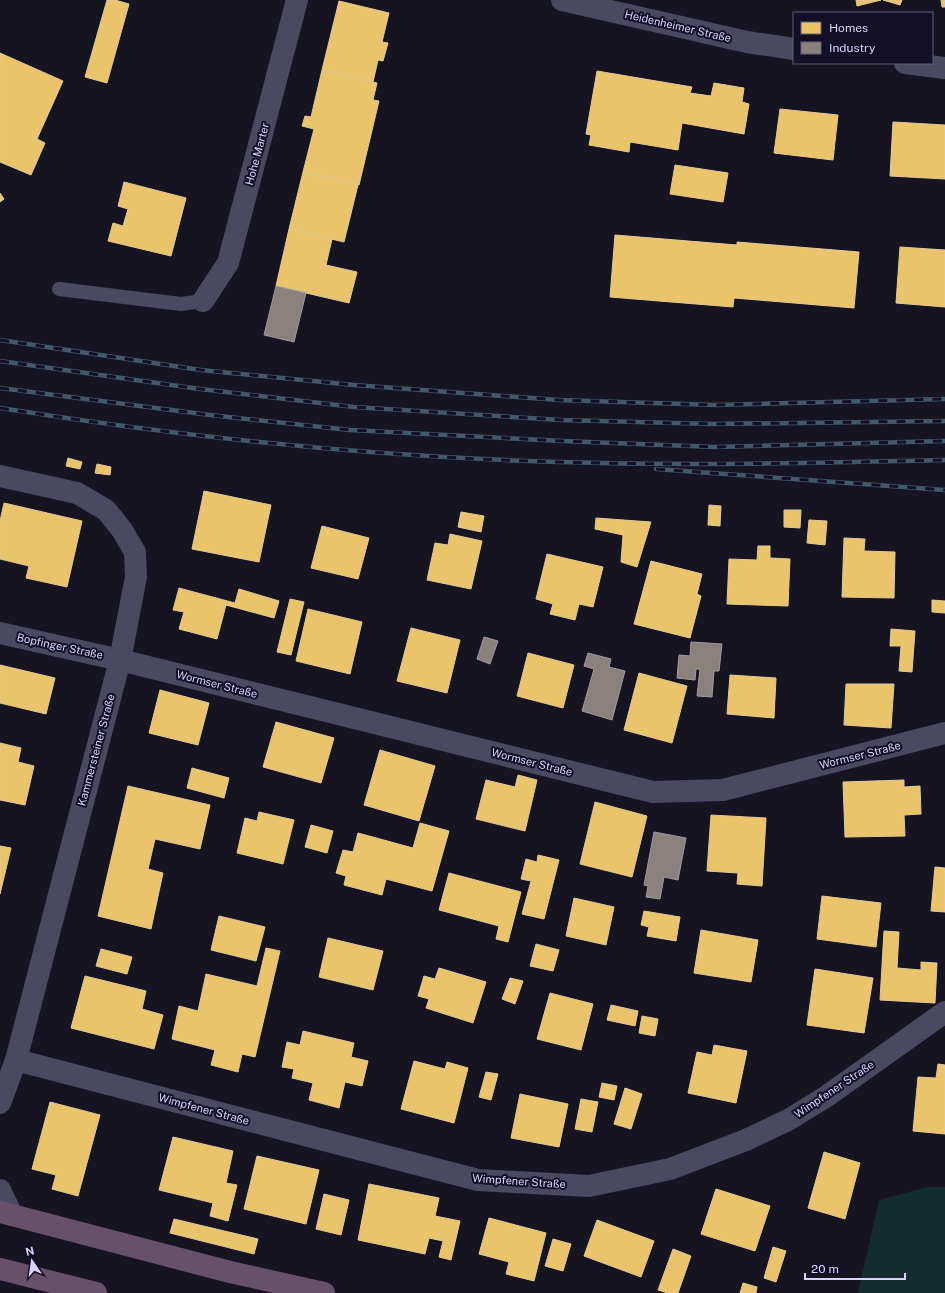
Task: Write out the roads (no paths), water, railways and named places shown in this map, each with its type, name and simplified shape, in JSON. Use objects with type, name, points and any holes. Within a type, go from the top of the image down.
[{"type":"highway","points":[[6,1213],[230,1272],[324,1293]]},
{"type":"highway","points":[[0,1269],[96,1293]]},
{"type":"street","name":"Hohe Marter","points":[[203,302],[228,263],[297,0]]},
{"type":"street","name":"Heidenheimer Straße","points":[[574,1],[747,42],[793,48]]},
{"type":"street","points":[[913,64],[945,68]]},
{"type":"street","name":"Kammersteiner Straße","points":[[0,476],[77,493],[106,510],[122,530],[135,552],[136,577],[120,660],[16,1060],[0,1103]]},
{"type":"street","name":"Bopfinger Straße","points":[[0,633],[120,660]]},
{"type":"street","name":"Wormser Straße","points":[[120,660],[653,792],[723,790],[945,733]]},
{"type":"street","name":"Wimpfener Straße","points":[[16,1060],[478,1180],[589,1186],[670,1169],[746,1140],[777,1125],[827,1096],[945,1012]]},
{"type":"street","points":[[0,1190],[6,1213]]},
{"type":"lane","points":[[59,289],[181,304],[203,302]]},
{"type":"railway","points":[[0,340],[201,370],[354,385],[559,400],[715,405],[945,399]]},
{"type":"railway","points":[[0,361],[200,389],[354,407],[561,420],[714,424],[945,421]]},
{"type":"railway","points":[[0,388],[210,415],[350,430],[715,447],[945,441]]},
{"type":"railway","points":[[0,408],[209,437],[419,456],[559,462],[704,464],[945,460]]},
{"type":"railway","points":[[656,469],[945,490]]}]
